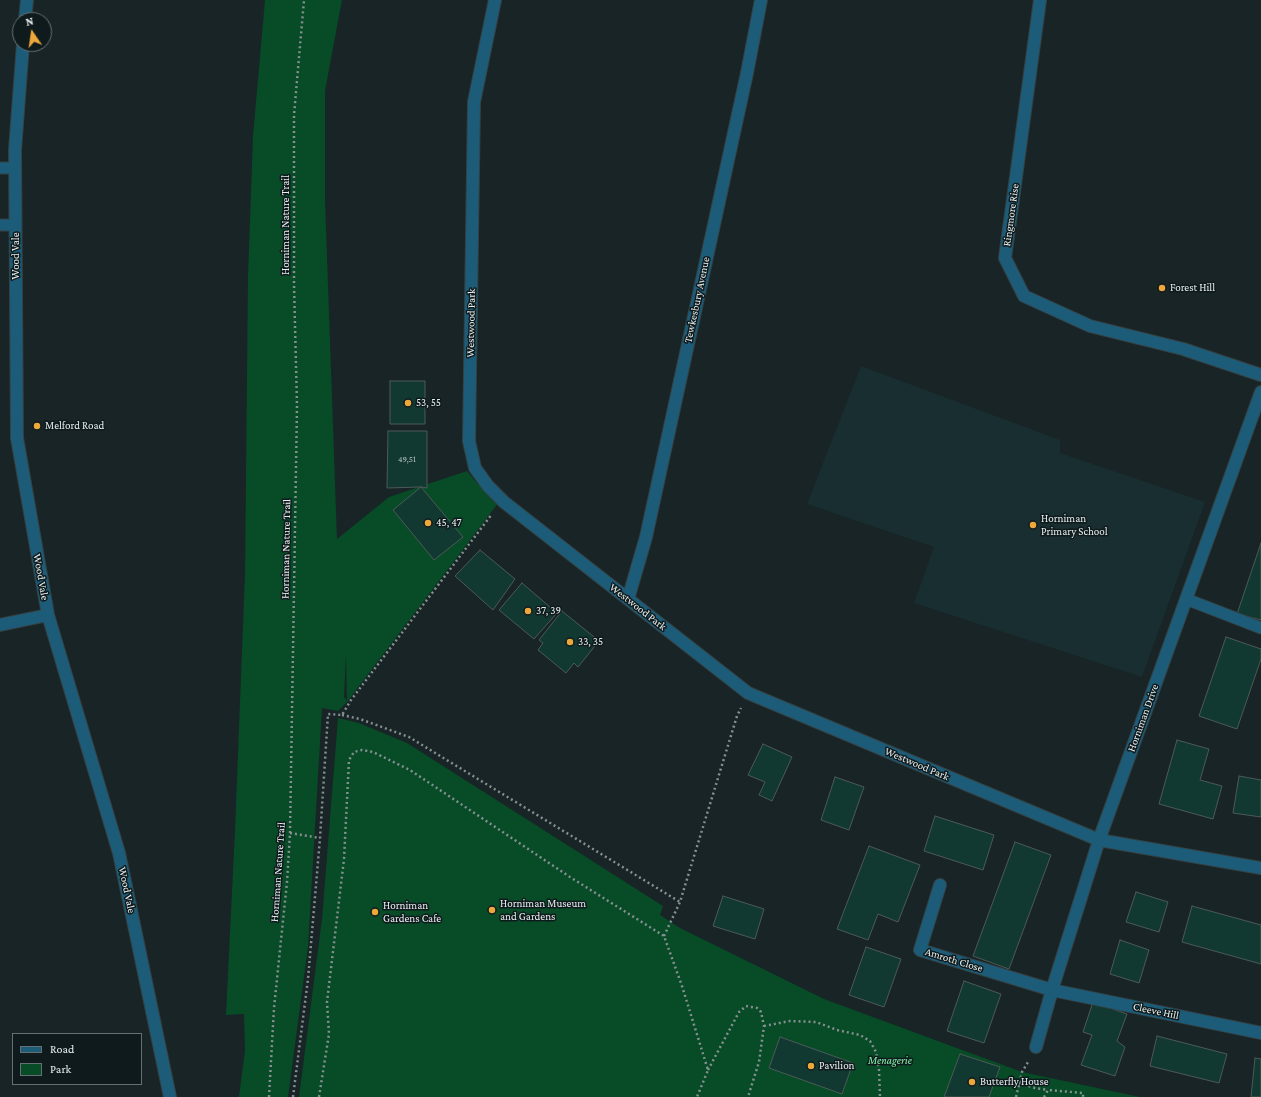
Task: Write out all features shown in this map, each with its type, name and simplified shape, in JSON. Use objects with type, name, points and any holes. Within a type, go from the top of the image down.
[{"type":"street","points":[[26,12],[27,0]]},
{"type":"street","name":"Westwood Park","points":[[495,0],[474,102],[469,441],[475,468],[488,486],[504,502],[748,693],[1099,840],[1261,868]]},
{"type":"street","name":"Tewkesbury Avenue","points":[[628,599],[646,537],[745,81],[761,0]]},
{"type":"street","name":"Ringmore Rise","points":[[1040,0],[1005,258],[1024,296],[1090,326],[1183,349],[1261,375]]},
{"type":"street","name":"Wood Vale","points":[[22,52],[15,150],[17,438],[48,615],[119,853],[170,1097]]},
{"type":"street","name":"Horniman Drive","points":[[1036,1048],[1052,990],[1099,840],[1261,392]]},
{"type":"street","points":[[0,625],[48,615]]},
{"type":"street","name":"Amroth Close","points":[[940,885],[920,950],[1052,990]]},
{"type":"street","name":"Cleeve Hill","points":[[1052,990],[1261,1033]]},
{"type":"lane","points":[[0,168],[15,168]]},
{"type":"lane","points":[[0,225],[15,225]]},
{"type":"lane","points":[[1186,599],[1261,628]]},
{"type":"path","name":"Horniman Nature Trail","points":[[269,1097],[274,1008],[287,882],[290,833],[297,406],[294,284],[294,115],[304,0]]},
{"type":"path","points":[[342,715],[351,700],[485,523],[504,502]]},
{"type":"path","points":[[664,936],[680,902],[737,716],[748,693]]},
{"type":"path","points":[[293,1097],[308,979],[320,838],[328,714],[360,719],[409,737],[680,902]]},
{"type":"path","points":[[319,1097],[329,1034],[328,1002],[344,858],[349,760],[354,752],[362,750],[373,752],[410,770],[570,877],[664,936],[682,986],[708,1070]]},
{"type":"path","points":[[290,833],[320,838]]},
{"type":"path","points":[[696,1097],[708,1070],[739,1012],[746,1006],[757,1008],[761,1012],[764,1026],[759,1062],[748,1097]]},
{"type":"path","points":[[764,1026],[790,1020],[816,1022],[837,1030],[860,1035],[870,1041],[876,1052],[879,1070],[880,1097]]},
{"type":"path","points":[[1016,1097],[1022,1072],[1036,1048]]},
{"type":"path","points":[[1019,1083],[1035,1088],[1083,1093],[1083,1097]]},
{"type":"path","points":[[1044,1097],[1048,1090]]},
{"type":"shaded area","name":"Horniman Primary School","points":[[861,366],[1060,440],[1060,453],[1205,502],[1142,677],[914,603],[934,547],[807,504]]},
{"type":"green space","points":[[265,0],[342,0],[325,91],[325,200],[337,539],[389,497],[467,471],[477,483],[499,502],[347,702],[338,711],[322,708],[308,947],[288,1097],[239,1097],[245,1050],[244,1014],[226,1015],[245,574],[248,276],[253,136]],"holes":[[[346,654],[347,701],[344,697]]]},
{"type":"green space","name":"Horniman Museum and Gardens","points":[[338,718],[359,723],[407,743],[663,906],[660,915],[680,928],[824,999],[1022,1072],[1140,1097],[299,1097],[322,919]]},
{"type":"building","name":"53, 55","points":[[390,381],[425,381],[425,424],[390,424]]},
{"type":"building","points":[[388,431],[427,431],[427,488],[387,488]]},
{"type":"building","name":"45, 47","points":[[421,487],[463,537],[434,560],[393,510]]},
{"type":"building","points":[[1261,543],[1261,620],[1237,614]]},
{"type":"building","points":[[480,550],[515,579],[493,610],[455,576]]},
{"type":"building","name":"37, 39","points":[[522,583],[557,613],[534,639],[499,610]]},
{"type":"building","name":"33, 35","points":[[562,611],[599,641],[578,667],[574,663],[566,673],[538,650],[543,643],[539,640]]},
{"type":"building","points":[[1226,637],[1261,649],[1261,659],[1237,729],[1199,716]]},
{"type":"building","points":[[1177,740],[1209,749],[1200,780],[1222,786],[1213,819],[1159,804]]},
{"type":"building","points":[[763,744],[792,757],[772,801],[759,795],[765,782],[748,775]]},
{"type":"building","points":[[1239,776],[1261,780],[1261,817],[1233,813]]},
{"type":"building","points":[[835,777],[864,787],[849,830],[821,820]]},
{"type":"building","points":[[935,816],[994,835],[983,870],[924,851]]},
{"type":"building","points":[[1015,842],[1051,855],[1009,969],[973,956]]},
{"type":"building","points":[[869,846],[920,865],[898,922],[878,914],[868,940],[837,929]]},
{"type":"building","points":[[1136,892],[1168,902],[1159,932],[1126,922]]},
{"type":"building","points":[[723,896],[764,909],[755,939],[713,926]]},
{"type":"building","points":[[1192,906],[1261,925],[1261,964],[1182,942]]},
{"type":"building","points":[[1120,940],[1149,950],[1139,983],[1110,974]]},
{"type":"building","points":[[866,947],[901,959],[884,1007],[849,995]]},
{"type":"building","points":[[964,981],[1001,994],[984,1043],[947,1031]]},
{"type":"building","points":[[1093,1002],[1127,1014],[1117,1041],[1125,1047],[1115,1076],[1081,1065],[1092,1035],[1083,1032]]},
{"type":"building","points":[[1157,1036],[1227,1054],[1219,1083],[1150,1066]]},
{"type":"building","name":"Pavilion","points":[[780,1037],[853,1063],[842,1094],[769,1068]]},
{"type":"building","name":"Butterfly House","points":[[960,1054],[1000,1067],[989,1097],[944,1097]]},
{"type":"building","points":[[1255,1058],[1261,1059],[1261,1097],[1251,1097]]},
{"type":"place","name":"Forest Hill","points":[[1162,288]]},
{"type":"place","name":"53, 55","points":[[408,403]]},
{"type":"place","name":"Melford Road","points":[[37,426]]},
{"type":"place","name":"45, 47","points":[[428,523]]},
{"type":"place","name":"Horniman Primary School","points":[[1033,525]]},
{"type":"place","name":"37, 39","points":[[528,611]]},
{"type":"place","name":"33, 35","points":[[570,642]]},
{"type":"place","name":"Horniman Museum and Gardens","points":[[492,910]]},
{"type":"place","name":"Horniman Gardens Cafe","points":[[375,912]]},
{"type":"place","name":"Pavilion","points":[[811,1066]]},
{"type":"place","name":"Butterfly House","points":[[972,1082]]},
{"type":"park label","name":"Menagerie","points":[[890,1061]]}]
